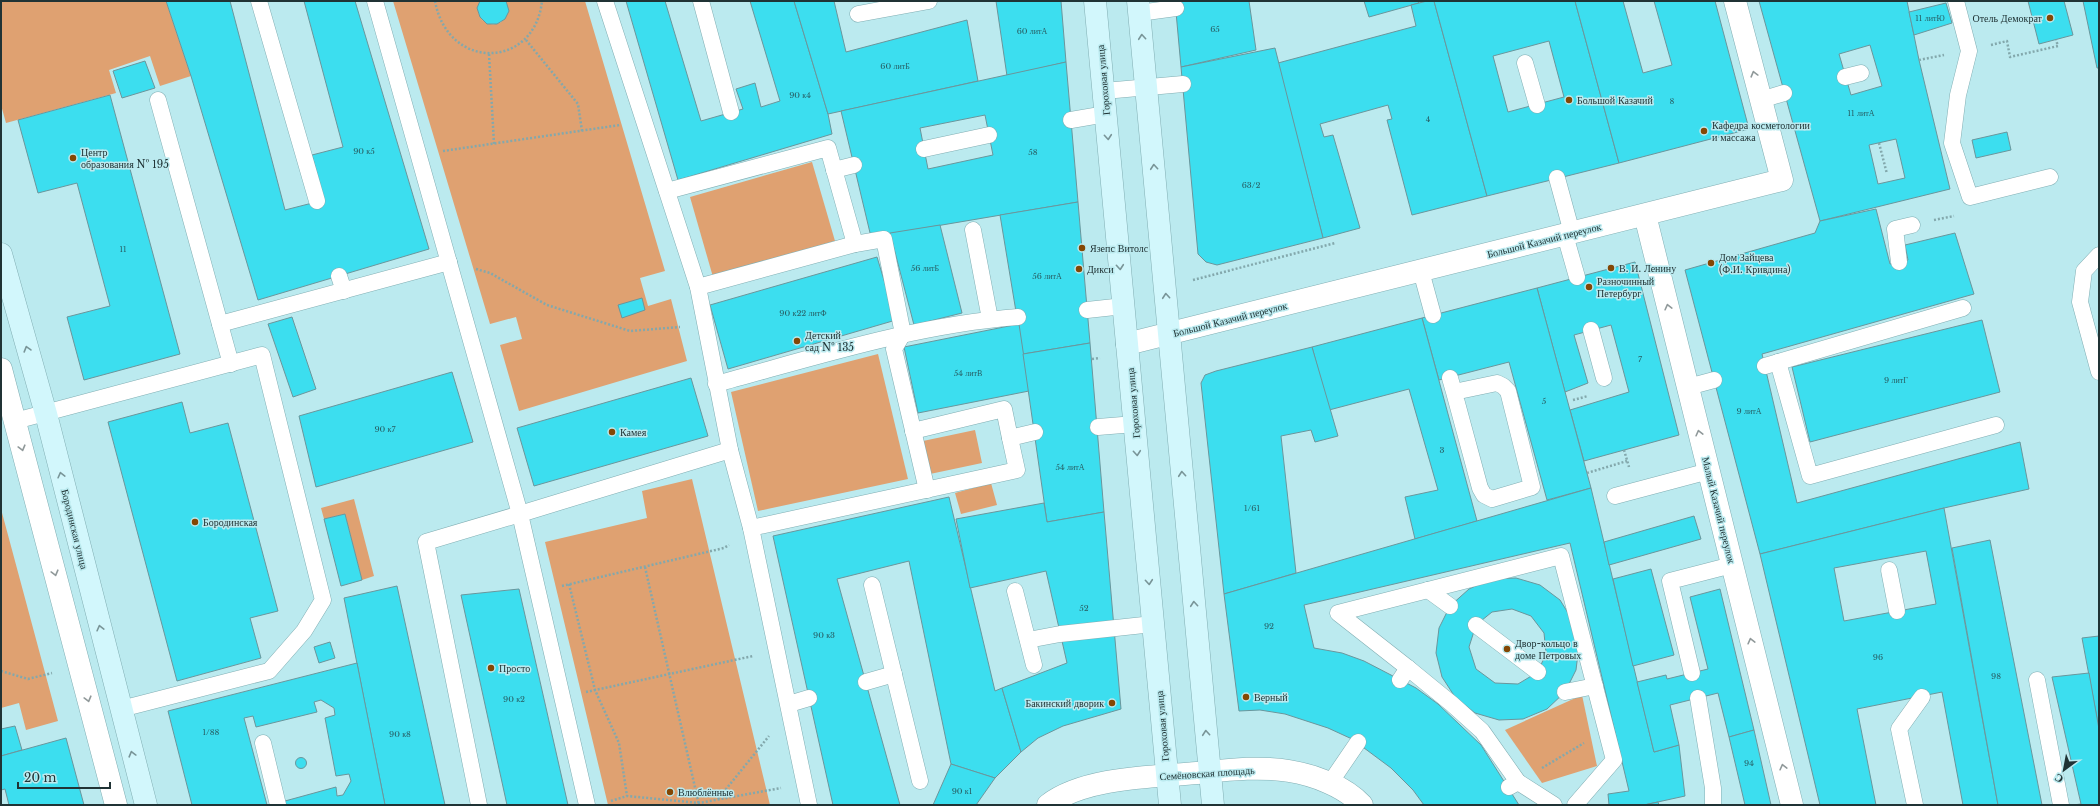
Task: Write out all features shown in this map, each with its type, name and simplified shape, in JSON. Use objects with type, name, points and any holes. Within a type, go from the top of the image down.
[{"type":"main road","name":"Гороховая улица","points":[[1095,1],[1170,805]]},
{"type":"main road","points":[[1139,7],[1213,805]]},
{"type":"main road","name":"Бородинская улица","points":[[2,260],[46,414],[146,805]]},
{"type":"street","name":"Большой Казачий переулок","points":[[1127,344],[1170,335],[1782,180],[1735,1]]},
{"type":"street","name":"Малый Казачий переулок","points":[[1645,215],[1792,805]]},
{"type":"street","points":[[1,369],[116,805]]},
{"type":"street","name":"Семёновская площадь","points":[[1048,805],[1084,788],[1115,780],[1254,769],[1288,770],[1330,783],[1357,800],[1362,805]]},
{"type":"lane","points":[[259,1],[317,201]]},
{"type":"lane","points":[[375,1],[520,514],[586,805]]},
{"type":"lane","points":[[605,1],[643,122],[698,287],[730,450],[751,528],[809,805]]},
{"type":"lane","points":[[701,1],[731,112]]},
{"type":"lane","points":[[858,14],[929,1]]},
{"type":"lane","points":[[1956,1],[1969,50],[1958,95],[1952,143],[1970,197],[2050,177]]},
{"type":"lane","points":[[1139,7],[1176,8]]},
{"type":"lane","points":[[1525,63],[1537,105]]},
{"type":"lane","points":[[1846,77],[1861,72]]},
{"type":"lane","points":[[1104,91],[1183,84]]},
{"type":"lane","points":[[1761,100],[1784,93]]},
{"type":"lane","points":[[158,100],[231,364]]},
{"type":"lane","points":[[1071,120],[1106,114]]},
{"type":"lane","points":[[924,149],[989,135]]},
{"type":"lane","points":[[667,191],[747,165],[828,148],[855,244]]},
{"type":"lane","points":[[834,170],[854,165]]},
{"type":"lane","points":[[1557,178],[1577,277]]},
{"type":"lane","points":[[1899,262],[1894,229],[1912,225]]},
{"type":"lane","points":[[973,230],[990,319]]},
{"type":"lane","points":[[698,287],[855,244],[884,239],[903,334],[894,348],[927,490]]},
{"type":"lane","points":[[2099,255],[2084,271],[2080,302],[2099,372]]},
{"type":"lane","points":[[220,324],[341,283],[449,262]]},
{"type":"lane","points":[[1421,271],[1433,315]]},
{"type":"lane","points":[[1087,310],[1124,306]]},
{"type":"lane","points":[[1963,308],[1913,317],[1772,364],[1810,476],[1996,425]]},
{"type":"lane","points":[[716,384],[903,334],[990,319],[1018,317]]},
{"type":"lane","points":[[1591,330],[1604,378]]},
{"type":"lane","points":[[15,422],[262,355],[323,600],[304,631],[269,671],[121,709]]},
{"type":"lane","points":[[1688,387],[1714,380]]},
{"type":"lane","points":[[1497,383],[1508,391],[1532,487],[1492,499],[1484,495],[1480,488],[1452,385],[1497,383]]},
{"type":"lane","points":[[751,528],[1017,470],[1004,409],[913,431]]},
{"type":"lane","points":[[1098,427],[1135,424]]},
{"type":"lane","points":[[1010,438],[1035,432]]},
{"type":"lane","points":[[479,805],[426,542],[730,450]]},
{"type":"lane","points":[[1615,496],[1709,471]]},
{"type":"lane","points":[[1554,805],[1513,784],[1482,731],[1452,704],[1404,674],[1338,614],[1561,556],[1614,760],[1575,805]]},
{"type":"lane","points":[[1692,673],[1670,581],[1732,565]]},
{"type":"lane","points":[[1889,570],[1897,611]]},
{"type":"lane","points":[[872,585],[920,781]]},
{"type":"lane","points":[[1428,590],[1450,606]]},
{"type":"lane","points":[[1015,591],[1034,665]]},
{"type":"lane","points":[[1028,640],[1060,634],[1153,624]]},
{"type":"lane","points":[[1476,625],[1538,672]]},
{"type":"lane","points":[[866,682],[894,674]]},
{"type":"lane","points":[[2037,680],[2061,805]]},
{"type":"lane","points":[[1565,692],[1595,686]]},
{"type":"lane","points":[[1915,805],[1899,729],[1922,697]]},
{"type":"lane","points":[[788,704],[809,698]]},
{"type":"lane","points":[[1698,698],[1713,788],[1713,805]]},
{"type":"lane","points":[[1330,783],[1358,742]]},
{"type":"lane","points":[[264,743],[278,805]]},
{"type":"path","points":[[436,1],[438,15],[451,37],[474,51],[489,54],[513,47],[526,40],[541,16],[542,1]]},
{"type":"path","points":[[526,40],[578,104],[582,131]]},
{"type":"path","points":[[1969,50],[2007,41],[2010,57],[2058,46],[2056,40]]},
{"type":"path","points":[[489,54],[494,144]]},
{"type":"path","points":[[419,155],[643,122]]},
{"type":"path","points":[[1879,143],[1887,174]]},
{"type":"path","points":[[1193,280],[1335,243]]},
{"type":"path","points":[[449,262],[490,273],[547,305],[630,331],[705,324]]},
{"type":"path","points":[[1092,359],[1100,358]]},
{"type":"path","points":[[1587,472],[1627,461]]},
{"type":"path","points":[[538,592],[724,548],[751,528]]},
{"type":"path","points":[[645,567],[699,804]]},
{"type":"path","points":[[569,584],[595,690],[619,742],[627,796]]},
{"type":"path","points":[[562,697],[777,651]]},
{"type":"path","points":[[1,671],[28,679],[49,674]]},
{"type":"path","points":[[717,799],[766,742],[788,704]]},
{"type":"path","points":[[1513,784],[1607,730]]},
{"type":"path","points":[[606,803],[627,796],[699,804],[717,799],[805,784]]},
{"type":"shaded area","points":[[1,1],[166,1],[191,76],[160,86],[150,56],[109,70],[116,93],[6,123],[1,105]]},
{"type":"shaded area","points":[[393,1],[480,1],[478,11],[481,18],[492,24],[499,23],[504,19],[507,12],[506,1],[585,1],[665,271],[640,278],[648,306],[671,299],[687,361],[519,411],[500,345],[522,339],[516,317],[490,324]]},
{"type":"shaded area","points":[[812,162],[835,241],[713,277],[690,197]]},
{"type":"shaded area","points":[[878,354],[908,479],[758,511],[731,392]]},
{"type":"shaded area","points":[[975,430],[982,463],[930,474],[923,441]]},
{"type":"shaded area","points":[[692,479],[770,805],[608,805],[545,542],[647,518],[642,491]]},
{"type":"shaded area","points":[[991,483],[997,505],[961,514],[955,493]]},
{"type":"shaded area","points":[[354,499],[374,576],[362,580],[345,514],[324,519],[321,508]]},
{"type":"shaded area","points":[[1,509],[58,721],[26,730],[19,703],[1,708]]},
{"type":"shaded area","points":[[1582,695],[1597,766],[1542,783],[1505,730]]},
{"type":"building","points":[[166,1],[230,1],[285,210],[324,200],[312,155],[343,147],[304,1],[355,1],[429,249],[258,300],[191,76]]},
{"type":"building","points":[[480,1],[506,1],[509,11],[505,19],[497,24],[487,24],[480,17],[477,8]]},
{"type":"building","points":[[626,1],[665,1],[701,121],[743,109],[736,89],[755,83],[761,107],[780,101],[750,1],[794,1],[828,114],[832,134],[678,180]]},
{"type":"building","points":[[794,1],[834,1],[846,52],[967,20],[978,81],[828,114]]},
{"type":"building","points":[[996,1],[1061,1],[1066,62],[1007,76]]},
{"type":"building","points":[[1175,1],[1249,1],[1256,50],[1181,67]]},
{"type":"building","points":[[1364,1],[1418,1],[1419,3],[1369,17]]},
{"type":"building","points":[[1434,1],[1487,196],[1412,215],[1387,120],[1392,119],[1388,105],[1320,124],[1324,137],[1333,135],[1360,228],[1323,238],[1278,63],[1416,26],[1411,5]]},
{"type":"building","points":[[1434,1],[1575,1],[1619,163],[1487,196]],"holes":[[[1549,41],[1564,97],[1508,112],[1493,56]]]},
{"type":"building","points":[[1575,1],[1623,1],[1643,73],[1672,65],[1654,1],[1715,1],[1749,129],[1619,163]]},
{"type":"building","points":[[1759,1],[1907,1],[1919,60],[1950,189],[1820,221]],"holes":[[[1870,45],[1882,86],[1851,95],[1839,54]],[[1896,139],[1905,178],[1878,184],[1869,145]]]},
{"type":"building","name":"Отель Демократ","points":[[2028,1],[2064,1],[2073,35],[2039,44]]},
{"type":"building","points":[[2083,1],[2099,1],[2099,68],[2097,68]]},
{"type":"building","points":[[1946,3],[1952,23],[1914,35],[1909,12]]},
{"type":"building","points":[[1275,48],[1323,238],[1217,265],[1206,262],[1198,254],[1181,67]]},
{"type":"building","points":[[145,61],[155,88],[122,98],[113,71]]},
{"type":"building","points":[[1066,62],[1078,202],[871,237],[841,111]],"holes":[[[985,115],[993,155],[928,169],[920,128]]]},
{"type":"building","points":[[110,95],[180,354],[84,380],[67,317],[110,306],[77,183],[38,193],[18,120]]},
{"type":"building","points":[[2007,132],[2011,150],[1976,158],[1972,140]]},
{"type":"building","points":[[1078,202],[1090,343],[1023,354],[1000,215]]},
{"type":"building","points":[[1876,209],[1890,264],[1908,260],[1905,245],[1955,233],[1974,294],[1762,354],[1797,503],[2020,442],[2029,489],[1944,508],[1760,554],[1685,270],[1815,233],[1820,221]]},
{"type":"building","points":[[940,225],[962,313],[914,325],[890,233]]},
{"type":"building","points":[[877,257],[896,320],[728,369],[710,305]]},
{"type":"building","points":[[1635,262],[1679,435],[1584,461],[1570,410],[1629,392],[1611,325],[1574,335],[1588,383],[1565,392],[1537,288]]},
{"type":"building","points":[[1537,288],[1591,488],[1547,500],[1509,362],[1439,380],[1422,318]]},
{"type":"building","points":[[642,298],[645,310],[622,318],[618,305]]},
{"type":"building","points":[[292,317],[316,389],[293,397],[268,324]]},
{"type":"building","points":[[1422,318],[1477,521],[1415,539],[1405,497],[1438,490],[1409,389],[1329,410],[1312,347]]},
{"type":"building","points":[[1982,320],[2000,392],[1810,442],[1792,367]]},
{"type":"building","points":[[1019,324],[1029,391],[918,413],[904,347]]},
{"type":"building","points":[[1090,343],[1104,512],[1047,522],[1023,354]]},
{"type":"building","points":[[1312,347],[1338,436],[1315,442],[1311,430],[1281,436],[1296,573],[1224,594],[1201,383],[1205,375],[1216,371]]},
{"type":"building","points":[[452,372],[473,442],[316,487],[299,416]]},
{"type":"building","name":"Камея","points":[[691,378],[708,436],[534,486],[517,428]]},
{"type":"building","name":"Бородинская","points":[[182,402],[190,433],[228,423],[278,611],[250,618],[261,658],[177,681],[108,422]]},
{"type":"building","points":[[1591,488],[1654,752],[1679,745],[1685,796],[1644,805],[1609,805],[1608,794],[1629,791],[1570,543],[1304,605],[1314,648],[1342,653],[1364,661],[1416,688],[1438,704],[1481,745],[1519,805],[1424,805],[1413,790],[1391,768],[1352,739],[1328,728],[1285,714],[1260,710],[1239,711],[1224,594]]},
{"type":"building","points":[[949,497],[995,691],[1002,688],[1021,752],[995,778],[951,764],[909,561],[837,579],[900,805],[833,805],[773,536]]},
{"type":"building","points":[[1044,503],[1047,522],[1104,512],[1121,709],[1063,726],[1038,738],[1021,752],[1002,688],[1067,663],[1046,571],[970,588],[956,519]]},
{"type":"building","points":[[1944,508],[1998,805],[1963,805],[1942,692],[1857,709],[1876,805],[1820,805],[1760,554]],"holes":[[[1926,551],[1936,604],[1844,621],[1834,568]]]},
{"type":"building","points":[[345,514],[362,580],[341,586],[324,519]]},
{"type":"building","points":[[1694,516],[1701,539],[1609,565],[1604,542]]},
{"type":"building","points":[[1990,540],[2042,805],[1998,805],[1952,548]]},
{"type":"building","points":[[1651,569],[1674,655],[1633,666],[1613,579]]},
{"type":"building","points":[[1516,578],[1540,585],[1560,600],[1573,621],[1579,645],[1576,670],[1565,692],[1547,709],[1523,719],[1499,720],[1475,713],[1455,697],[1442,677],[1436,653],[1439,628],[1450,606],[1469,589],[1491,579]],"holes":[[[1512,609],[1531,616],[1544,633],[1546,653],[1538,672],[1518,684],[1495,683],[1476,669],[1469,647],[1476,625],[1492,612]]]},
{"type":"building","points":[[397,586],[445,805],[385,805],[344,598]]},
{"type":"building","points":[[519,589],[568,805],[507,805],[461,595]]},
{"type":"building","points":[[1720,589],[1754,730],[1729,737],[1718,693],[1670,705],[1679,745],[1654,752],[1637,682],[1666,675],[1667,679],[1708,669],[1690,597]]},
{"type":"building","points":[[2099,636],[2099,729],[2082,638]]},
{"type":"building","points":[[330,642],[335,658],[319,663],[314,647]]},
{"type":"building","points":[[357,663],[385,805],[286,805],[285,801],[336,787],[337,796],[343,795],[351,781],[349,774],[336,776],[325,718],[335,715],[334,708],[321,700],[314,702],[317,712],[256,727],[253,716],[244,718],[267,805],[192,805],[168,711]]},
{"type":"building","points":[[2089,673],[2099,729],[2099,805],[2073,805],[2081,804],[2052,677]]},
{"type":"building","points":[[15,726],[22,750],[1,756],[1,729]]},
{"type":"building","points":[[1754,730],[1771,805],[1745,805],[1729,737]]},
{"type":"building","points":[[66,738],[84,805],[9,805],[5,789],[1,790],[1,756]]},
{"type":"building","points":[[301,757],[305,759],[307,763],[305,767],[301,769],[297,767],[295,763],[297,759]]},
{"type":"building","points":[[951,764],[995,778],[976,805],[933,805]]},
{"type":"building","points":[[1658,802],[1659,805],[1644,805]]},
{"type":"place","name":"Отель Демократ","points":[[2050,18]]},
{"type":"place","name":"Большой Казачий","points":[[1569,100]]},
{"type":"place","name":"Кафедра косметологии и массажа","points":[[1704,131]]},
{"type":"place","name":"Центр образования № 195","points":[[73,158]]},
{"type":"place","name":"Язепс Витолс","points":[[1082,248]]},
{"type":"place","name":"Дом Зайцева (Ф.И. Кривдина)","points":[[1711,263]]},
{"type":"place","name":"В. И. Ленину","points":[[1611,268]]},
{"type":"place","name":"Дикси","points":[[1079,269]]},
{"type":"place","name":"Разночинный Петербург","points":[[1589,287]]},
{"type":"place","name":"Детский сад № 135","points":[[797,341]]},
{"type":"place","name":"Камея","points":[[612,432]]},
{"type":"place","name":"Бородинская","points":[[195,522]]},
{"type":"place","name":"Двор-кольцо в доме Петровых","points":[[1507,649]]},
{"type":"place","name":"Просто","points":[[491,668]]},
{"type":"place","name":"Верный","points":[[1246,697]]},
{"type":"place","name":"Бакинский дворик","points":[[1112,703]]},
{"type":"place","name":"Влюблённые","points":[[670,792]]}]
